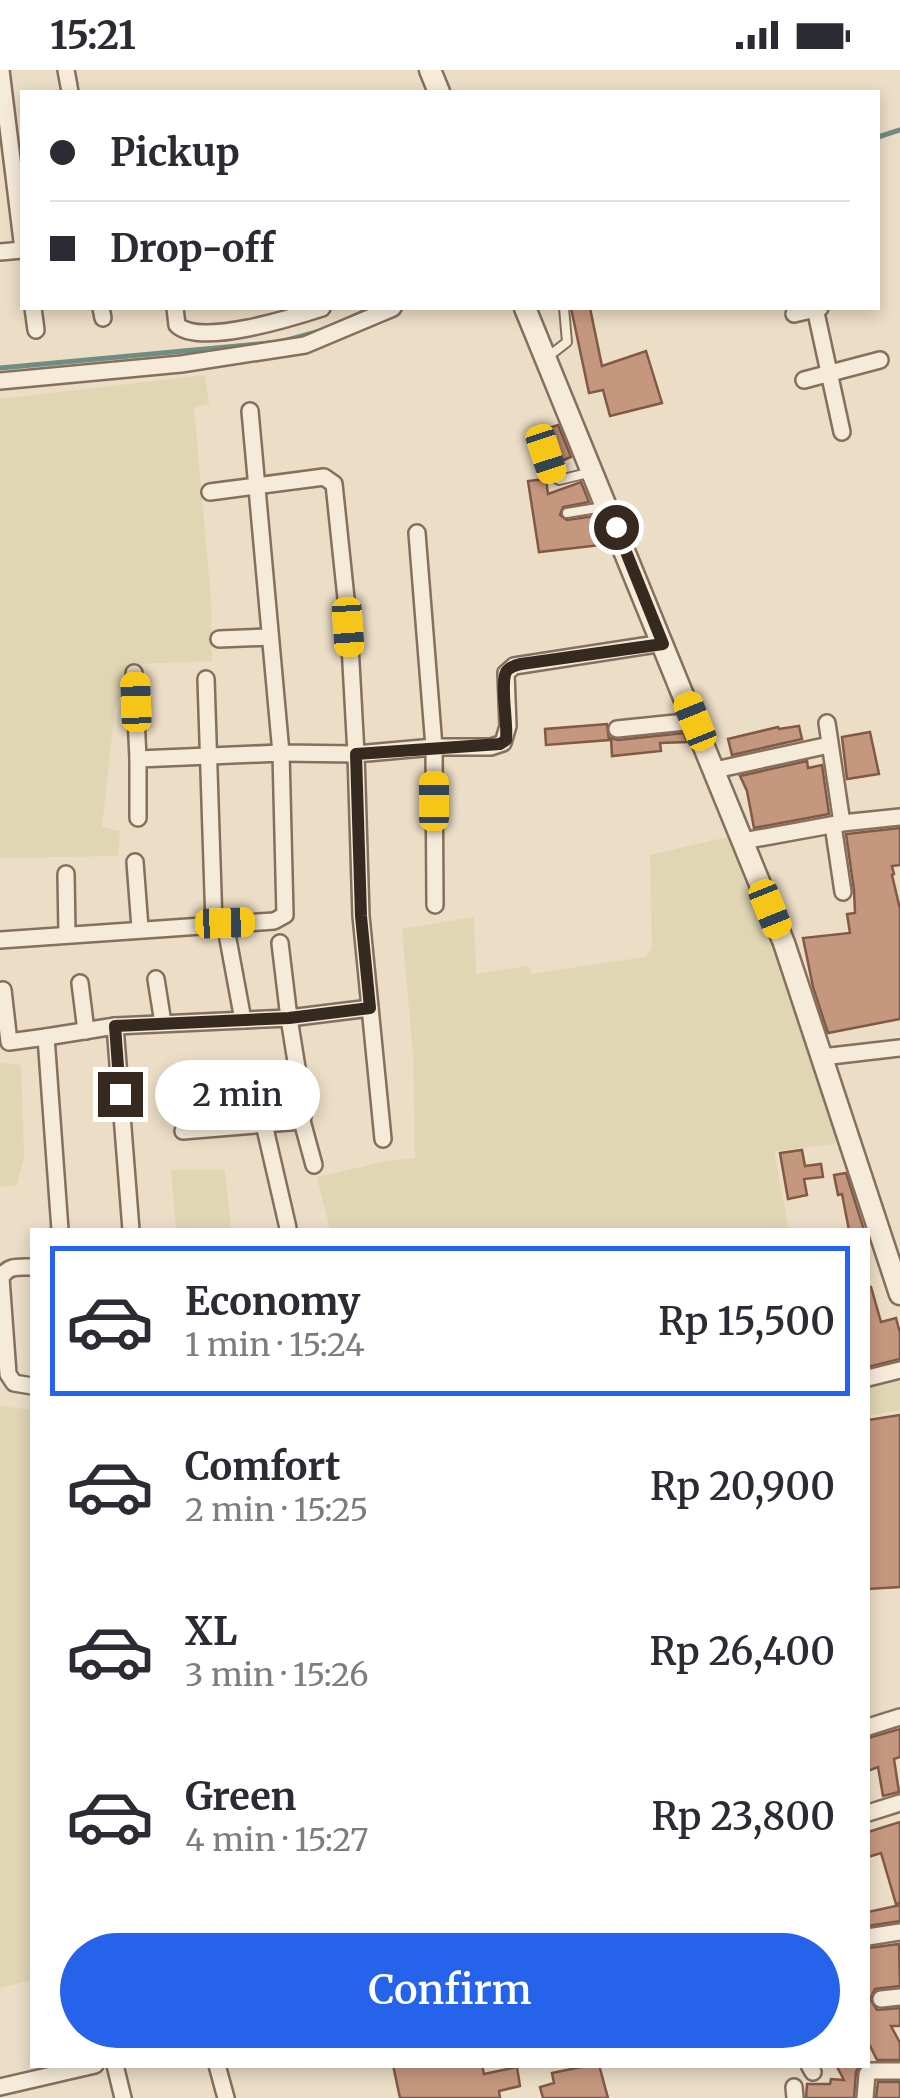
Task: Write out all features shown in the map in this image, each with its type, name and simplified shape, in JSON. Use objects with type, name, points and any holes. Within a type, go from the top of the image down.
[{"type":"street","points":[[2,70],[20,223]]},
{"type":"street","points":[[33,310],[36,330]]},
{"type":"street","points":[[175,310],[177,326],[188,332],[253,327],[315,310]]},
{"type":"street","points":[[0,381],[181,364],[306,345],[388,310]]},
{"type":"street","points":[[526,310],[784,943],[900,1294]]},
{"type":"street","points":[[794,314],[809,310]]},
{"type":"street","points":[[817,310],[842,432]]},
{"type":"street","points":[[804,380],[880,360]]},
{"type":"street","points":[[0,940],[274,921],[284,915],[281,753],[250,411]]},
{"type":"street","points":[[210,492],[324,477],[331,478],[334,484],[356,754],[361,916],[383,1139]]},
{"type":"street","points":[[417,534],[434,747],[435,905]]},
{"type":"street","points":[[218,639],[270,637]]},
{"type":"street","points":[[138,759],[492,747],[503,743],[508,726],[506,672],[514,666],[663,644]]},
{"type":"street","points":[[134,673],[138,818]]},
{"type":"street","points":[[206,679],[220,923],[243,1020]]},
{"type":"street","points":[[617,728],[695,721]]},
{"type":"street","points":[[827,722],[843,892]]},
{"type":"street","points":[[715,770],[829,746]]},
{"type":"street","points":[[743,840],[900,817]]},
{"type":"street","points":[[136,862],[140,928]]},
{"type":"street","points":[[66,874],[68,934]]},
{"type":"street","points":[[280,943],[304,1111],[302,1121],[314,1165]]},
{"type":"street","points":[[156,979],[163,1023]]},
{"type":"street","points":[[80,982],[86,1031]]},
{"type":"street","points":[[3,990],[10,1042],[115,1026],[289,1018],[370,1008]]},
{"type":"street","points":[[115,1026],[131,1228]]},
{"type":"street","points":[[46,1036],[60,1228]]},
{"type":"street","points":[[822,1057],[900,1048]]},
{"type":"street","points":[[183,1131],[302,1121]]},
{"type":"street","points":[[264,1124],[288,1228]]},
{"type":"street","points":[[0,1265],[8,1374],[14,1383],[30,1386]]},
{"type":"street","points":[[1,1278],[11,1268],[30,1267]]},
{"type":"street","points":[[870,1378],[900,1370]]},
{"type":"street","points":[[870,1726],[900,1717]]},
{"type":"street","points":[[870,1811],[900,1803]]},
{"type":"street","points":[[870,1938],[900,1932]]},
{"type":"street","points":[[880,1999],[900,1997]]},
{"type":"street","points":[[870,2058],[874,2070]]},
{"type":"street","points":[[0,2087],[81,2068]]},
{"type":"street","points":[[115,2068],[123,2098]]},
{"type":"street","points":[[218,2068],[226,2098]]},
{"type":"street","points":[[865,2098],[867,2074],[874,2070],[900,2071]]},
{"type":"lane","points":[[546,358],[567,342],[564,310]]},
{"type":"lane","points":[[546,454],[553,476],[559,480],[593,471]]},
{"type":"lane","points":[[567,513],[607,506]]},
{"type":"shaded area","points":[[205,375],[209,404],[194,408],[211,599],[212,661],[133,664],[115,709],[102,827],[120,831],[118,856],[0,858],[0,399]]},
{"type":"shaded area","points":[[732,836],[765,913],[841,1143],[774,1151],[789,1228],[330,1228],[317,1177],[415,1158],[413,1054],[402,929],[474,917],[476,974],[529,966],[531,974],[645,957],[652,948],[650,855]]},
{"type":"shaded area","points":[[0,1063],[21,1065],[24,1157],[17,1185],[0,1187]]},
{"type":"shaded area","points":[[171,1170],[225,1170],[231,1228],[176,1228]]},
{"type":"shaded area","points":[[900,1377],[900,1410],[870,1416],[870,1384]]},
{"type":"shaded area","points":[[0,1406],[30,1410],[30,1980],[0,1988]]},
{"type":"building","points":[[571,310],[590,310],[602,366],[646,351],[662,403],[610,416],[603,390],[589,393]]},
{"type":"building","points":[[558,425],[571,457],[561,461],[549,428]]},
{"type":"building","points":[[546,479],[548,494],[581,482],[589,502],[563,507],[560,515],[567,520],[595,516],[601,545],[539,552],[528,481]]},
{"type":"building","points":[[607,724],[609,740],[546,745],[545,729]]},
{"type":"building","points":[[799,726],[802,739],[732,755],[728,739]]},
{"type":"building","points":[[870,732],[879,774],[847,779],[842,737]]},
{"type":"building","points":[[684,733],[687,742],[660,743],[661,751],[612,756],[611,738]]},
{"type":"building","points":[[807,761],[808,768],[822,765],[829,814],[754,828],[740,776]]},
{"type":"building","points":[[900,828],[900,865],[892,866],[892,875],[900,909],[900,1019],[828,1033],[803,938],[850,933],[847,914],[855,913],[846,834]]},
{"type":"building","points":[[802,1150],[805,1166],[821,1164],[823,1177],[804,1179],[807,1195],[788,1199],[780,1153]]},
{"type":"building","points":[[846,1173],[863,1228],[849,1228],[834,1175]]},
{"type":"building","points":[[870,1287],[881,1322],[896,1318],[900,1359],[870,1366]]},
{"type":"building","points":[[900,1415],[900,1587],[870,1589],[870,1420]]},
{"type":"building","points":[[900,1729],[900,1757],[894,1759],[899,1792],[883,1796],[878,1767],[870,1770],[870,1737]]},
{"type":"building","points":[[900,1822],[900,1903],[896,1904],[881,1853],[870,1856],[870,1831]]},
{"type":"building","points":[[900,1905],[900,1921],[870,1926],[870,1912]]},
{"type":"building","points":[[899,1944],[900,1986],[875,1989],[870,1999],[870,1948]]},
{"type":"building","points":[[870,1999],[877,2010],[900,2008],[900,2026],[891,2026],[900,2043],[900,2060],[877,2060],[870,2046]]},
{"type":"building","points":[[394,2068],[483,2068],[484,2074],[517,2068],[520,2086],[499,2091],[500,2098],[400,2098]]},
{"type":"building","points":[[600,2068],[608,2098],[543,2098],[540,2087],[554,2083],[552,2073]]},
{"type":"building","points":[[838,2068],[858,2068],[854,2098],[806,2098],[807,2084],[844,2080]]},
{"type":"building","points":[[878,2082],[900,2082],[900,2098],[876,2098]]},
{"type":"waterway","points":[[880,136],[900,130]]},
{"type":"waterway","points":[[352,317],[368,310]]},
{"type":"waterway","points":[[0,368],[280,342],[324,330]]},
{"type":"route","points":[[120,1094],[115,1026],[289,1018],[370,1008],[361,916],[356,754],[492,747],[506,740],[506,672],[510,668],[663,644],[616,527]]}]
